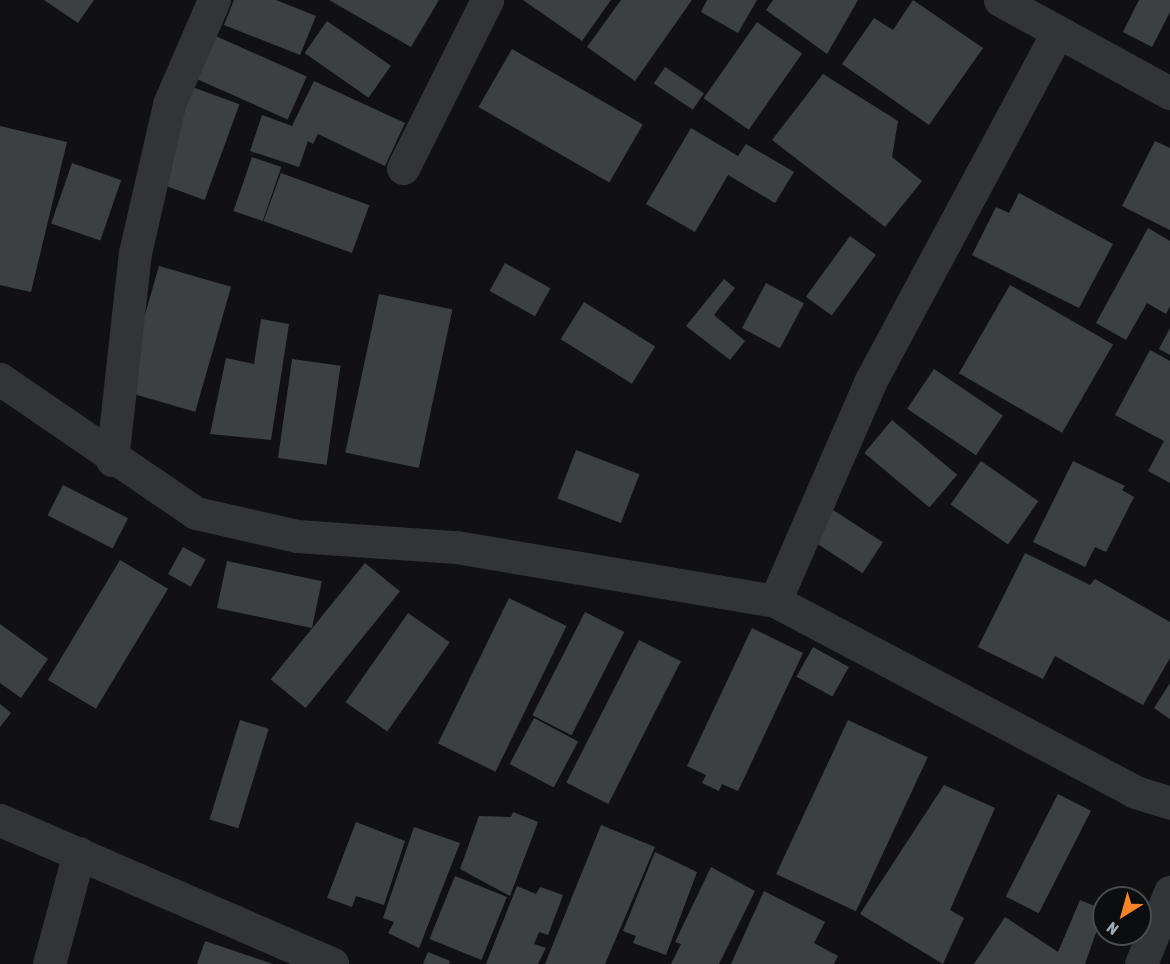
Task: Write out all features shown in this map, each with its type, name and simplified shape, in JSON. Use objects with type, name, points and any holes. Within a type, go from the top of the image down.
[{"type":"street","points":[[112,460],[138,242],[169,104],[214,0]]},
{"type":"street","points":[[403,168],[487,0]]},
{"type":"street","points":[[1000,0],[1056,35],[1170,93]]},
{"type":"street","points":[[775,601],[870,382],[1056,35]]},
{"type":"street","points":[[0,379],[112,460],[196,513],[297,536],[456,547],[775,601],[1135,792],[1170,803]]},
{"type":"street","points":[[0,820],[333,964]]},
{"type":"street","points":[[50,964],[80,853]]},
{"type":"street","points":[[1141,964],[1170,892]]},
{"type":"building","points":[[44,0],[94,0],[78,23]]},
{"type":"building","points":[[234,0],[276,0],[316,16],[300,55],[224,25]]},
{"type":"building","points":[[329,0],[439,0],[411,47]]},
{"type":"building","points":[[523,0],[611,0],[582,41]]},
{"type":"building","points":[[621,0],[692,0],[635,81],[587,47]]},
{"type":"building","points":[[707,0],[757,0],[738,33],[701,12]]},
{"type":"building","points":[[773,0],[858,0],[827,54],[766,10]]},
{"type":"building","points":[[913,0],[983,48],[929,125],[842,64],[874,18],[893,30]]},
{"type":"building","points":[[1139,0],[1170,0],[1170,12],[1152,47],[1123,32]]},
{"type":"building","points":[[327,21],[391,66],[369,98],[305,53]]},
{"type":"building","points":[[757,22],[802,54],[749,130],[704,98]]},
{"type":"building","points":[[209,33],[307,77],[288,119],[190,76]]},
{"type":"building","points":[[512,49],[643,124],[609,183],[478,107]]},
{"type":"building","points":[[665,67],[704,93],[693,110],[654,84]]},
{"type":"building","points":[[823,74],[898,121],[892,157],[922,181],[885,227],[772,140]]},
{"type":"building","points":[[314,81],[405,123],[385,166],[318,134],[313,144],[308,141],[299,167],[250,151],[262,115],[292,126]]},
{"type":"building","points":[[184,84],[239,104],[205,200],[149,180]]},
{"type":"building","points":[[0,126],[67,142],[31,292],[0,285]]},
{"type":"building","points":[[691,128],[738,156],[746,144],[794,172],[775,203],[728,175],[695,232],[646,204]]},
{"type":"building","points":[[1155,141],[1170,148],[1170,230],[1122,206]]},
{"type":"building","points":[[252,157],[281,167],[263,221],[233,211]]},
{"type":"building","points":[[72,163],[121,180],[100,240],[51,224]]},
{"type":"building","points":[[281,173],[369,205],[352,253],[264,221]]},
{"type":"building","points":[[1019,193],[1113,244],[1079,308],[972,255],[996,207],[1009,213]]},
{"type":"building","points":[[1148,228],[1170,241],[1170,306],[1166,314],[1147,303],[1126,340],[1096,323]]},
{"type":"building","points":[[850,236],[876,255],[832,315],[806,297]]},
{"type":"building","points":[[505,263],[550,288],[535,316],[489,291]]},
{"type":"building","points":[[159,266],[231,287],[195,412],[123,391]]},
{"type":"building","points":[[724,279],[735,288],[714,315],[745,341],[730,360],[686,326]]},
{"type":"building","points":[[766,283],[804,303],[780,348],[742,328]]},
{"type":"building","points":[[1010,285],[1113,344],[1062,433],[959,373]]},
{"type":"building","points":[[379,294],[452,310],[419,468],[345,452]]},
{"type":"building","points":[[584,302],[655,347],[632,384],[561,339]]},
{"type":"building","points":[[261,319],[289,324],[271,440],[210,434],[226,358],[254,364]]},
{"type":"building","points":[[1170,328],[1170,355],[1159,349]]},
{"type":"building","points":[[1150,350],[1170,361],[1170,483],[1148,471],[1164,441],[1115,415]]},
{"type":"building","points":[[292,359],[341,366],[327,465],[278,458]]},
{"type":"building","points":[[934,369],[1003,415],[976,455],[907,409]]},
{"type":"building","points":[[892,420],[957,475],[929,508],[864,453]]},
{"type":"building","points":[[576,450],[639,474],[621,523],[557,499]]},
{"type":"building","points":[[981,461],[1038,501],[1008,545],[951,504]]},
{"type":"building","points":[[1073,461],[1125,486],[1122,490],[1134,497],[1106,552],[1095,547],[1085,567],[1033,542]]},
{"type":"building","points":[[63,485],[128,518],[113,548],[48,515]]},
{"type":"building","points":[[830,508],[883,542],[863,573],[810,539]]},
{"type":"building","points":[[183,547],[206,560],[191,587],[168,574]]},
{"type":"building","points":[[1025,553],[1090,585],[1095,579],[1170,622],[1170,658],[1143,705],[1055,656],[1043,679],[978,647]]},
{"type":"building","points":[[120,560],[168,589],[96,709],[48,680]]},
{"type":"building","points":[[227,561],[322,581],[312,628],[217,608]]},
{"type":"building","points":[[365,563],[400,591],[306,708],[271,680]]},
{"type":"building","points":[[509,598],[567,626],[496,772],[438,744]]},
{"type":"building","points":[[585,612],[624,632],[572,735],[532,715]]},
{"type":"building","points":[[408,613],[450,642],[387,732],[345,702]]},
{"type":"building","points":[[0,624],[48,659],[21,698],[0,683]]},
{"type":"building","points":[[752,628],[803,653],[738,791],[722,784],[719,791],[702,783],[706,775],[687,766]]},
{"type":"building","points":[[639,640],[681,661],[608,804],[566,783]]},
{"type":"building","points":[[813,647],[849,667],[832,697],[797,677]]},
{"type":"building","points":[[1170,683],[1170,719],[1154,708]]},
{"type":"building","points":[[0,704],[11,713],[0,727]]},
{"type":"building","points":[[534,718],[578,741],[554,787],[510,764]]},
{"type":"building","points":[[240,720],[269,729],[238,828],[210,819]]},
{"type":"building","points":[[848,720],[928,757],[856,911],[776,874]]},
{"type":"building","points":[[944,785],[995,808],[950,910],[964,918],[943,964],[860,914]]},
{"type":"building","points":[[1058,794],[1091,811],[1039,913],[1006,896]]},
{"type":"building","points":[[513,812],[538,822],[510,896],[460,869],[479,816],[511,817]]},
{"type":"building","points":[[356,822],[405,841],[384,905],[356,896],[352,907],[327,898]]},
{"type":"building","points":[[601,825],[655,847],[605,964],[545,964]]},
{"type":"building","points":[[414,827],[460,843],[419,948],[388,933],[394,922],[383,918]]},
{"type":"building","points":[[655,852],[697,872],[666,955],[633,943],[636,936],[623,931]]},
{"type":"building","points":[[711,867],[755,891],[719,964],[671,964],[681,944],[675,942]]},
{"type":"building","points":[[455,876],[507,897],[481,960],[430,939]]},
{"type":"building","points":[[517,886],[536,894],[540,887],[563,895],[548,935],[539,932],[534,944],[546,948],[538,964],[486,964]]},
{"type":"building","points":[[764,891],[825,922],[814,943],[838,956],[834,964],[731,964]]},
{"type":"building","points":[[1080,900],[1092,905],[1092,944],[1085,964],[974,964],[1005,917],[1058,952]]},
{"type":"building","points":[[205,941],[273,964],[197,964]]},
{"type":"building","points":[[428,952],[450,961],[449,964],[423,964]]}]
